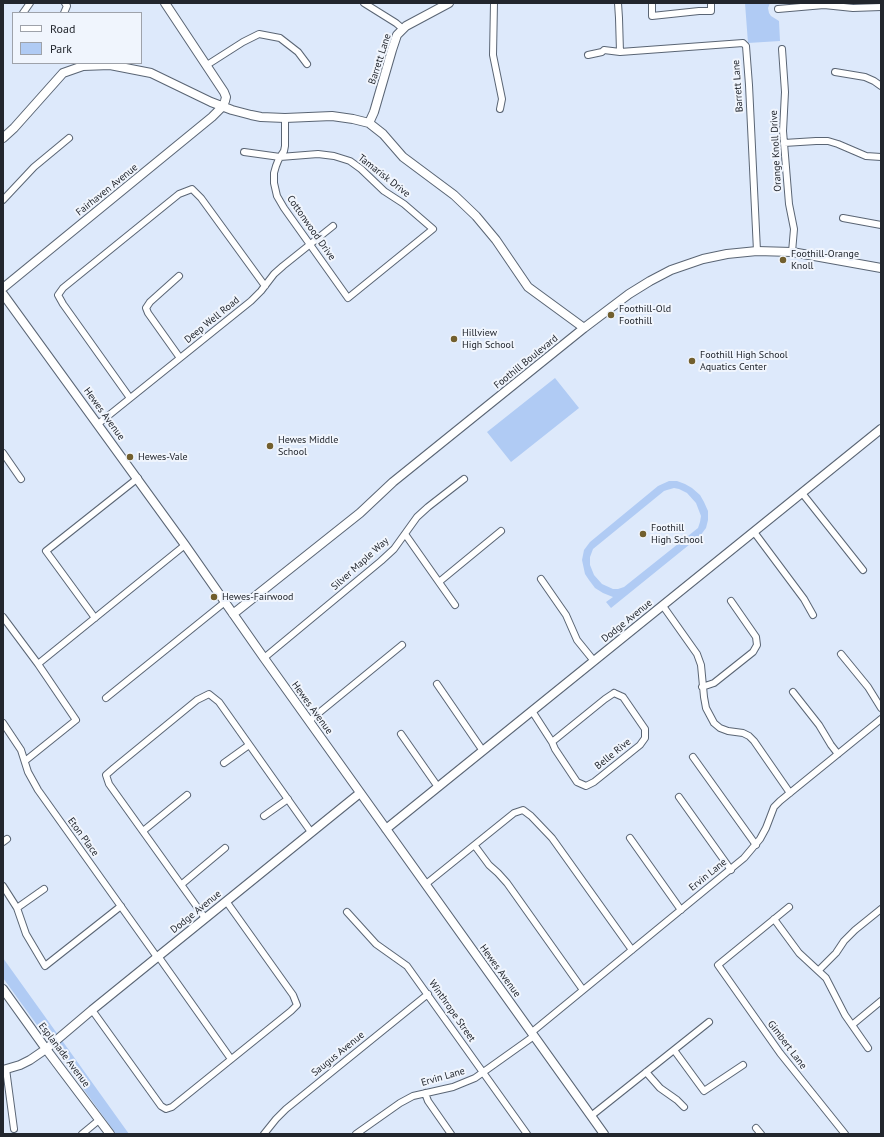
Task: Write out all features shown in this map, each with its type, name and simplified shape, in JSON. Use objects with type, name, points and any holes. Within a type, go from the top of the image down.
[{"type":"street","points":[[23,12],[30,3]]},
{"type":"street","points":[[64,12],[67,6],[65,3]]},
{"type":"street","points":[[165,3],[224,92],[226,97],[223,106]]},
{"type":"street","points":[[364,3],[403,28]]},
{"type":"street","name":"Barrett Lane","points":[[369,123],[374,112],[397,35],[403,28],[449,3]]},
{"type":"street","points":[[494,3],[492,42],[493,55],[502,98],[500,109]]},
{"type":"street","points":[[618,3],[620,52]]},
{"type":"street","points":[[652,3],[652,16],[711,11],[711,3]]},
{"type":"street","points":[[778,9],[824,4],[853,8],[881,7]]},
{"type":"street","points":[[207,65],[243,42],[259,34],[280,38],[298,52],[308,64]]},
{"type":"street","name":"Barrett Lane","points":[[588,55],[602,52],[604,50],[620,52],[743,43],[746,46],[757,251]]},
{"type":"street","name":"Orange Knoll Drive","points":[[782,49],[785,92],[784,143],[789,204],[794,228],[792,252]]},
{"type":"street","points":[[3,138],[14,128],[63,73],[83,66],[110,65],[151,73],[223,106],[261,117],[285,118],[332,116],[369,123],[383,134],[403,157],[454,195],[476,216],[496,240],[528,287],[584,328]]},
{"type":"street","points":[[835,72],[865,77],[881,86]]},
{"type":"street","name":"Fairhaven Avenue","points":[[3,288],[212,117],[223,106]]},
{"type":"street","name":"Cottonwood Drive","points":[[285,118],[286,141],[274,173],[274,183],[277,196],[348,298]]},
{"type":"street","points":[[3,200],[41,160],[69,138]]},
{"type":"street","points":[[784,143],[816,140],[828,141],[866,156],[881,157]]},
{"type":"street","name":"Tamarisk Drive","points":[[244,152],[280,156],[318,154],[334,156],[350,161],[384,191],[404,204],[433,229],[348,298]]},
{"type":"street","points":[[130,398],[63,304],[58,295],[63,288],[180,194],[192,189],[201,198],[265,286]]},
{"type":"street","points":[[843,218],[881,225]]},
{"type":"street","name":"Deep Well Road","points":[[98,424],[251,301],[283,266],[333,226]]},
{"type":"street","name":"Foothill Boulevard","points":[[233,614],[355,517],[393,482],[584,328],[634,290],[650,281],[671,270],[716,256],[737,252],[792,252],[881,268]]},
{"type":"street","points":[[178,276],[150,302],[146,308],[148,314],[180,358]]},
{"type":"street","name":"Hewes Avenue","points":[[3,294],[138,478],[309,722],[604,1134]]},
{"type":"street","name":"Dodge Avenue","points":[[386,829],[881,429]]},
{"type":"street","points":[[3,453],[21,479]]},
{"type":"street","points":[[95,618],[46,551],[138,478]]},
{"type":"street","name":"Silver Maple Way","points":[[264,658],[381,561],[394,549],[417,517],[464,479]]},
{"type":"street","points":[[802,493],[863,570]]},
{"type":"street","points":[[439,582],[501,532]]},
{"type":"street","points":[[754,532],[804,600],[813,615]]},
{"type":"street","points":[[405,534],[455,605]]},
{"type":"street","points":[[38,664],[185,545]]},
{"type":"street","points":[[541,579],[566,616],[577,640],[594,661]]},
{"type":"street","points":[[702,687],[714,683],[753,652],[757,645],[756,637],[731,601]]},
{"type":"street","points":[[106,698],[225,602]]},
{"type":"street","points":[[663,606],[697,654],[701,665],[702,687],[706,708],[714,723],[720,728],[728,731],[743,733],[749,736],[766,757],[790,793]]},
{"type":"street","points":[[3,617],[38,664],[76,720],[25,761]]},
{"type":"street","points":[[309,722],[402,645]]},
{"type":"street","points":[[841,654],[868,687],[881,708]]},
{"type":"street","points":[[437,684],[483,751]]},
{"type":"street","points":[[792,692],[818,725],[838,754]]},
{"type":"street","name":"Belle Rive","points":[[532,711],[555,749],[578,782],[586,786],[594,782],[640,745],[645,738],[645,729],[623,697],[614,693],[552,742]]},
{"type":"street","points":[[205,918],[109,784],[106,775],[197,700],[209,694],[219,702],[311,832]]},
{"type":"street","name":"Ervin Lane","points":[[356,1134],[400,1103],[414,1096],[459,1085],[475,1078],[533,1034],[583,990],[731,870],[756,845],[766,828],[774,808],[780,801],[881,719]]},
{"type":"street","name":"Eton Place","points":[[3,723],[21,750],[28,772],[38,790],[231,1059]]},
{"type":"street","points":[[401,734],[438,787]]},
{"type":"street","points":[[224,763],[249,745]]},
{"type":"street","points":[[693,757],[756,845]]},
{"type":"street","name":"Dodge Avenue","points":[[4,1070],[30,1060],[46,1049],[360,793]]},
{"type":"street","points":[[143,831],[187,795]]},
{"type":"street","points":[[679,797],[731,870]]},
{"type":"street","points":[[264,816],[288,798]]},
{"type":"street","points":[[426,884],[514,814],[523,810],[532,816],[552,838],[632,950]]},
{"type":"street","points":[[630,838],[681,910]]},
{"type":"street","points":[[475,846],[489,865],[507,883],[583,990]]},
{"type":"street","points":[[182,884],[225,848]]},
{"type":"street","points":[[3,886],[17,908],[26,934],[46,966],[121,906]]},
{"type":"street","points":[[17,908],[44,889]]},
{"type":"street","points":[[92,1010],[161,1106],[166,1109],[172,1107],[291,1011],[297,1005],[293,995],[226,901]]},
{"type":"street","points":[[789,907],[774,919],[799,953],[819,970],[830,985],[840,1008],[868,1048]]},
{"type":"street","points":[[819,970],[836,953],[844,941],[855,930],[881,909]]},
{"type":"street","name":"Winthrope Street","points":[[347,912],[376,944],[407,966],[527,1134]]},
{"type":"street","name":"Gimbert Lane","points":[[774,919],[718,965],[780,1053],[845,1134]]},
{"type":"street","name":"Esplanade Avenue","points":[[3,989],[110,1134]]},
{"type":"street","name":"Saugus Avenue","points":[[264,1134],[286,1109],[428,994]]},
{"type":"street","points":[[852,1025],[881,1001]]},
{"type":"street","points":[[591,1116],[709,1022]]},
{"type":"street","points":[[674,1050],[704,1090],[743,1065]]},
{"type":"street","points":[[4,1070],[14,1129]]},
{"type":"street","points":[[646,1072],[660,1088],[684,1107]]},
{"type":"street","points":[[425,1093],[428,1101],[451,1134]]},
{"type":"street","points":[[82,1134],[99,1120]]},
{"type":"street","points":[[756,1128],[760,1134]]},
{"type":"green space","points":[[745,3],[770,3],[768,8],[769,13],[779,21],[780,41],[748,43]]},
{"type":"green space","points":[[555,378],[579,408],[511,462],[487,432]]},
{"type":"green space","points":[[669,481],[677,481],[692,488],[700,495],[708,511],[706,528],[700,536],[611,608],[606,602],[613,597],[595,588],[585,574],[582,560],[584,550],[590,542],[658,486]],"holes":[[[674,488],[687,493],[696,503],[701,516],[698,528],[624,587],[613,589],[602,584],[594,575],[590,565],[590,557],[593,549],[664,491]]]},
{"type":"green space","points":[[3,958],[129,1134],[116,1134],[3,978]]},
{"type":"place","name":"Foothill-Orange Knoll","points":[[783,260]]},
{"type":"place","name":"Foothill-Old Foothill","points":[[611,315]]},
{"type":"place","name":"Hillview High School","points":[[454,339]]},
{"type":"place","name":"Foothill High School Aquatics Center","points":[[692,361]]},
{"type":"place","name":"Hewes Middle School","points":[[270,446]]},
{"type":"place","name":"Hewes-Vale","points":[[130,457]]},
{"type":"place","name":"Foothill High School","points":[[643,534]]},
{"type":"place","name":"Hewes-Fairwood","points":[[214,597]]}]
